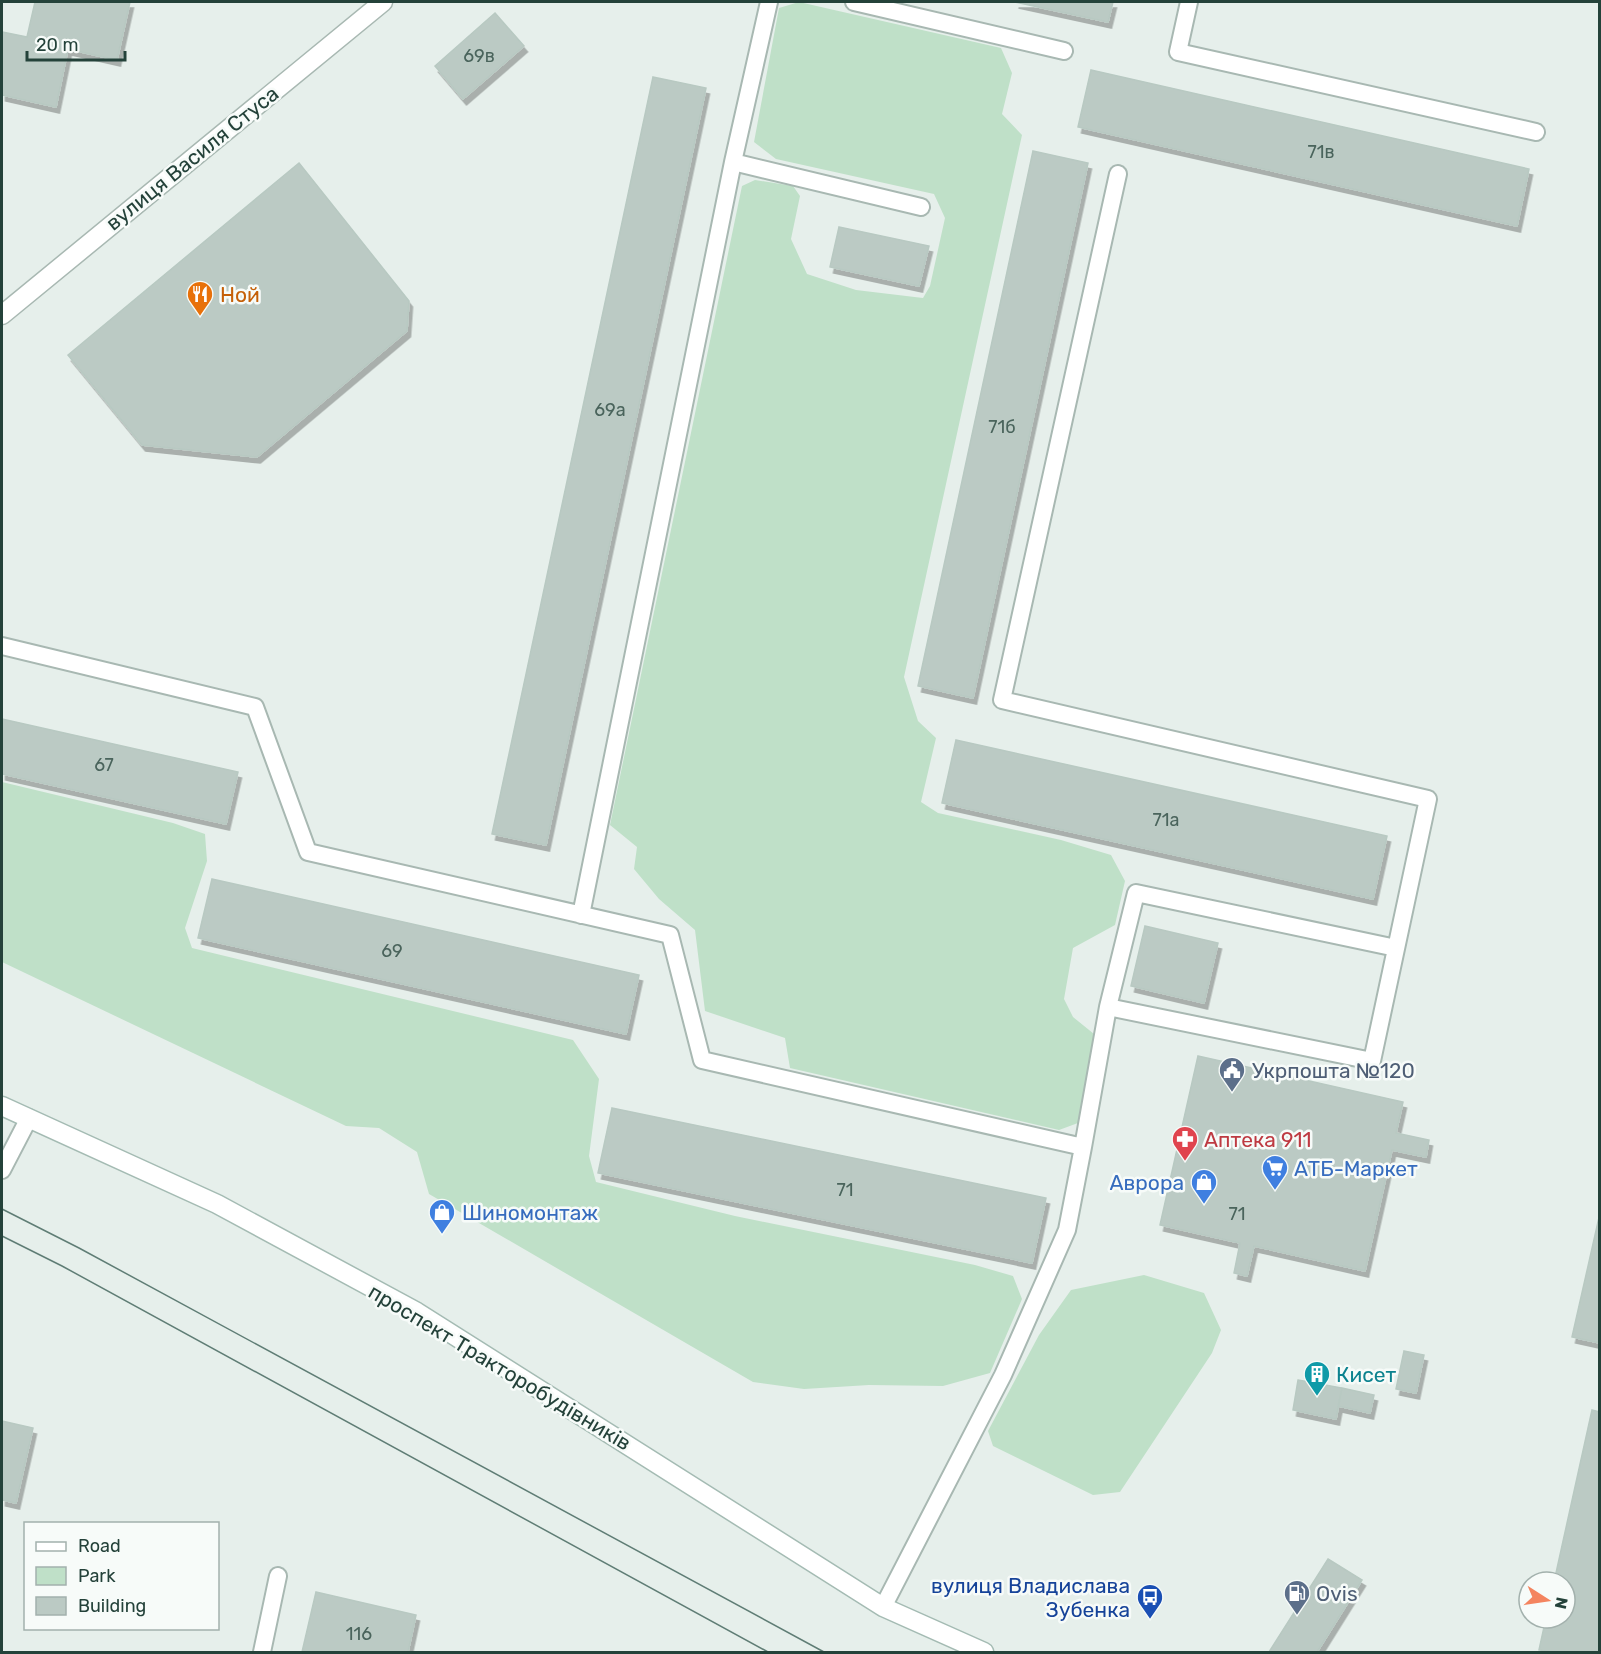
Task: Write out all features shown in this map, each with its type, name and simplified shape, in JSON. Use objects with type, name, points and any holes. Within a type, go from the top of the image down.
[{"type":"main road","name":"вулиця Василя Стуса","points":[[2,315],[382,2]]},
{"type":"main road","name":"проспект Тракторобудівників","points":[[2,1106],[217,1204],[417,1312],[883,1606],[984,1653]]},
{"type":"lane","points":[[581,915],[733,162],[769,2]]},
{"type":"lane","points":[[854,2],[1064,51]]},
{"type":"lane","points":[[1190,2],[1178,52],[1536,132]]},
{"type":"lane","points":[[733,162],[921,207]]},
{"type":"lane","points":[[1108,1007],[1372,1061],[1428,799],[1002,700],[1118,174]]},
{"type":"lane","points":[[2,646],[255,707],[308,852],[670,935],[702,1060],[1083,1147]]},
{"type":"lane","points":[[883,1606],[1003,1375],[1066,1230],[1108,1007],[1136,892],[1396,948]]},
{"type":"lane","points":[[2,1170],[29,1118]]},
{"type":"lane","points":[[262,1653],[278,1576]]},
{"type":"green space","points":[[799,2],[1001,48],[1012,73],[1002,114],[1022,135],[904,677],[918,721],[936,738],[921,802],[938,813],[1061,840],[1111,855],[1125,881],[1115,925],[1073,948],[1064,999],[1073,1017],[1094,1034],[1078,1123],[1059,1130],[790,1068],[785,1038],[705,1011],[695,930],[659,899],[634,869],[637,847],[610,825],[742,186],[755,180],[793,186],[800,196],[791,239],[807,274],[856,290],[923,298],[930,286],[945,218],[934,194],[776,159],[754,142],[779,8]]},
{"type":"green space","points":[[2,782],[173,823],[205,834],[207,861],[185,928],[192,948],[573,1040],[599,1079],[589,1156],[596,1182],[735,1216],[975,1265],[1013,1276],[1022,1299],[990,1373],[943,1386],[869,1385],[804,1389],[753,1382],[429,1194],[417,1152],[379,1128],[346,1126],[2,962]]},
{"type":"green space","points":[[1144,1275],[1204,1293],[1221,1330],[1212,1353],[1120,1492],[1093,1495],[993,1446],[988,1431],[1039,1335],[1071,1290]]},
{"type":"building","points":[[35,2],[130,2],[117,60],[68,49],[56,107],[2,95],[2,32],[27,37]]},
{"type":"building","points":[[1015,2],[1113,2],[1108,22]]},
{"type":"building","points":[[495,13],[524,46],[463,99],[435,66]]},
{"type":"building","points":[[1091,70],[1529,169],[1517,226],[1078,127]]},
{"type":"building","points":[[653,77],[706,88],[546,845],[492,834]]},
{"type":"building","points":[[1033,151],[1088,163],[973,698],[918,686]]},
{"type":"building","points":[[299,163],[409,301],[407,331],[257,457],[142,445],[68,355]]},
{"type":"building","points":[[839,227],[929,246],[919,286],[830,267]]},
{"type":"building","points":[[2,719],[238,772],[226,824],[2,774]]},
{"type":"building","points":[[956,740],[1387,836],[1373,899],[942,803]]},
{"type":"building","points":[[212,879],[639,975],[626,1034],[198,938]]},
{"type":"building","points":[[1145,926],[1218,943],[1204,1003],[1131,986]]},
{"type":"building","name":"АТБ-Маркет","points":[[1198,1056],[1403,1102],[1396,1133],[1429,1140],[1426,1157],[1392,1150],[1365,1271],[1254,1246],[1247,1276],[1234,1273],[1240,1243],[1160,1225]]},
{"type":"building","points":[[612,1108],[1046,1198],[1032,1263],[598,1173]]},
{"type":"building","points":[[1600,1213],[1600,1343],[1572,1337]]},
{"type":"building","points":[[1404,1351],[1424,1355],[1416,1393],[1396,1389]]},
{"type":"building","name":"Кисет","points":[[1298,1380],[1342,1388],[1336,1419],[1293,1410]]},
{"type":"building","points":[[1342,1388],[1374,1395],[1370,1413],[1338,1406]]},
{"type":"building","points":[[1592,1410],[1600,1412],[1600,1652],[1539,1650],[1543,1630],[1577,1630],[1577,1570],[1557,1570]]},
{"type":"building","points":[[2,1421],[33,1428],[16,1503],[2,1500]]},
{"type":"building","points":[[1328,1559],[1362,1580],[1317,1652],[1269,1652]]},
{"type":"building","points":[[316,1592],[416,1615],[408,1652],[302,1652]]},
{"type":"tram line","points":[[2,1209],[79,1248],[824,1652]]},
{"type":"tram line","points":[[2,1236],[62,1266],[768,1652]]},
{"type":"place","name":"Ной","points":[[200,317]]},
{"type":"place","name":"Укрпошта №120","points":[[1232,1093]]},
{"type":"place","name":"Аптека 911","points":[[1185,1162]]},
{"type":"place","name":"АТБ-Маркет","points":[[1275,1191]]},
{"type":"place","name":"Аврора","points":[[1204,1205]]},
{"type":"place","name":"Шиномонтаж","points":[[442,1235]]},
{"type":"place","name":"Кисет","points":[[1317,1397]]},
{"type":"place","name":"Ovis","points":[[1297,1616]]},
{"type":"place","name":"вулиця Владислава Зубенка","points":[[1150,1620]]}]
